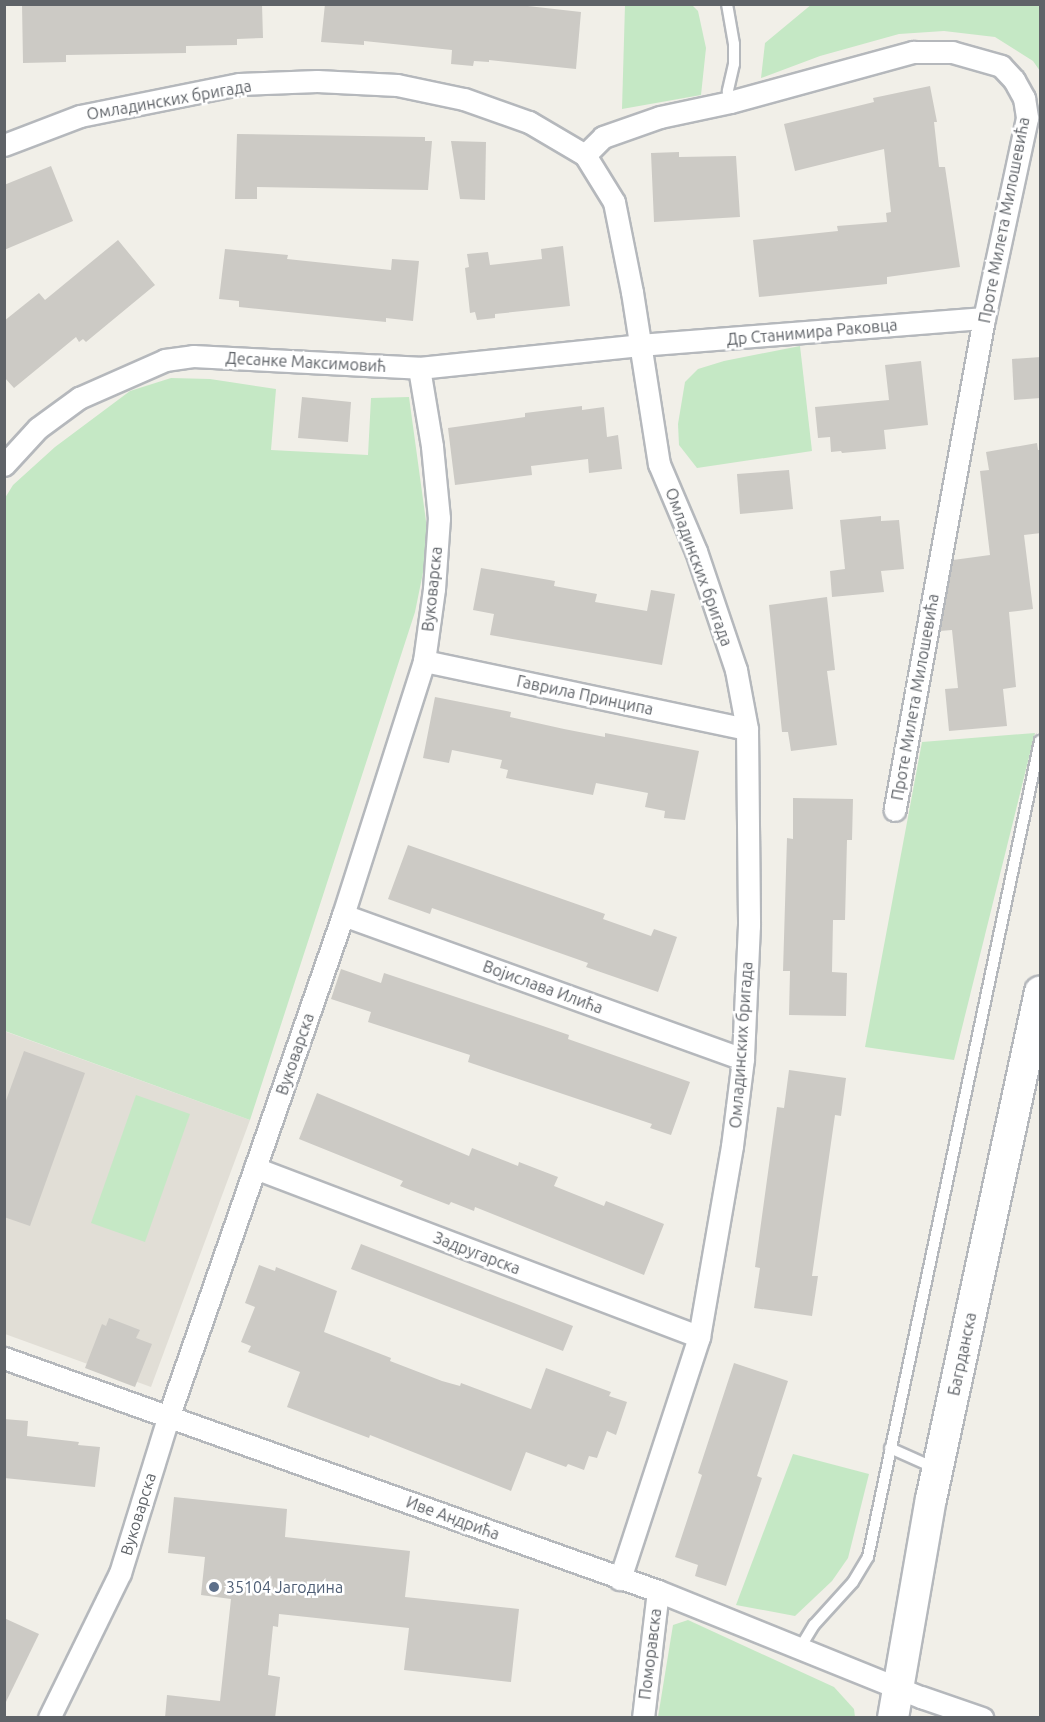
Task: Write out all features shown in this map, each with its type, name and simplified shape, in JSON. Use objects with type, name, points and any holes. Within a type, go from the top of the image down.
[{"type":"main road","name":"Багрданска","points":[[893,1718],[938,1469],[1041,992]]},
{"type":"street","name":"Проте Милета Милошевића","points":[[585,155],[603,137],[660,117],[730,102],[913,52],[952,52],[1001,66],[1014,80],[1024,98],[1027,118],[984,318],[895,810]]},
{"type":"street","name":"Омладинских бригада","points":[[4,146],[80,116],[239,84],[317,81],[397,85],[464,99],[529,122],[585,155],[614,202],[659,464],[696,551],[736,670],[747,729],[749,925],[742,1059],[732,1146],[699,1337],[620,1579]]},
{"type":"street","name":"Др Станимира Раковца","points":[[640,345],[984,318]]},
{"type":"street","name":"Десанке Максимовић","points":[[4,465],[38,428],[79,398],[165,360],[194,356],[419,368],[640,345]]},
{"type":"street","name":"Вуковарска","points":[[49,1718],[120,1573],[169,1414],[343,915],[424,661],[434,589],[439,518],[432,446],[419,368]]},
{"type":"street","name":"Гаврила Принципа","points":[[424,661],[747,729]]},
{"type":"street","name":"Војислава Илића","points":[[343,915],[742,1059]]},
{"type":"street","name":"Задругарска","points":[[255,1168],[699,1337]]},
{"type":"street","name":"Иве Андрића","points":[[4,1358],[169,1414],[657,1591],[898,1688],[982,1718]]},
{"type":"street","name":"Поморавска","points":[[643,1718],[657,1591]]},
{"type":"lane","points":[[728,4],[734,44],[734,64],[728,91],[730,102]]},
{"type":"lane","points":[[800,1648],[814,1625],[853,1582],[868,1557],[1041,741]]},
{"type":"lane","points":[[890,1448],[938,1469]]},
{"type":"shaded area","points":[[4,1031],[250,1120],[151,1387],[5,1334]]},
{"type":"green space","points":[[812,4],[1040,5],[1040,71],[1033,61],[995,37],[944,31],[899,34],[820,56],[761,78],[765,43]]},
{"type":"green space","points":[[625,5],[692,5],[698,11],[706,48],[701,95],[622,109]]},
{"type":"green space","points":[[800,346],[812,451],[697,468],[679,445],[678,424],[685,382],[698,369],[724,361]]},
{"type":"green space","points":[[171,378],[210,379],[276,389],[271,450],[368,455],[371,398],[409,397],[429,543],[415,612],[250,1120],[5,1031],[5,498],[13,485],[55,447],[130,391]]},
{"type":"green space","points":[[1035,733],[954,1060],[865,1047],[922,742]]},
{"type":"green space","points":[[136,1095],[190,1114],[145,1242],[91,1223]]},
{"type":"green space","points":[[793,1454],[869,1474],[848,1558],[832,1581],[795,1616],[736,1605]]},
{"type":"green space","points":[[688,1620],[834,1687],[854,1709],[855,1717],[658,1717],[673,1625]]},
{"type":"building","points":[[22,4],[262,4],[263,38],[237,39],[237,45],[186,46],[186,53],[66,55],[66,62],[23,63]]},
{"type":"building","points":[[325,4],[510,4],[581,12],[576,69],[489,60],[489,62],[474,61],[473,66],[451,64],[452,50],[364,41],[364,45],[321,42]]},
{"type":"building","points":[[930,86],[937,122],[934,122],[939,167],[945,167],[960,267],[887,277],[887,284],[759,297],[753,240],[838,231],[837,226],[887,222],[886,213],[891,212],[884,149],[795,171],[784,124],[874,102],[873,98]]},
{"type":"building","points":[[237,134],[425,137],[425,141],[432,141],[428,190],[257,187],[257,199],[235,199]]},
{"type":"building","points":[[451,141],[486,142],[485,200],[460,199]]},
{"type":"building","points":[[679,152],[679,157],[736,156],[740,217],[654,222],[651,153]]},
{"type":"building","points":[[51,166],[73,221],[4,250],[4,185]]},
{"type":"building","points":[[118,240],[155,285],[86,342],[83,339],[79,342],[76,337],[14,388],[4,377],[4,321],[39,293],[45,300]]},
{"type":"building","points":[[563,246],[570,306],[495,314],[495,318],[477,320],[475,312],[470,313],[465,268],[469,267],[467,254],[488,252],[490,265],[542,259],[541,249]]},
{"type":"building","points":[[225,249],[288,255],[287,259],[391,270],[392,259],[419,261],[413,321],[386,318],[386,322],[239,307],[239,301],[219,299]]},
{"type":"building","points":[[1041,357],[1041,398],[1014,400],[1012,359]]},
{"type":"building","points":[[921,361],[928,425],[884,430],[886,449],[831,452],[830,437],[818,438],[815,407],[889,400],[885,365]]},
{"type":"building","points":[[302,397],[351,402],[348,442],[298,438]]},
{"type":"building","points":[[582,406],[582,410],[604,407],[607,437],[618,435],[622,469],[589,473],[588,459],[531,466],[532,475],[455,485],[448,428],[525,417],[525,413]]},
{"type":"building","points":[[1037,443],[1038,450],[1041,450],[1041,533],[1024,535],[1033,609],[1009,612],[1016,687],[1003,689],[1007,726],[949,731],[945,689],[958,688],[952,630],[940,631],[953,560],[990,555],[980,471],[989,470],[986,452]]},
{"type":"building","points":[[789,470],[793,509],[740,514],[737,474]]},
{"type":"building","points":[[881,516],[881,521],[899,520],[904,569],[881,571],[884,592],[832,597],[830,571],[845,569],[840,520]]},
{"type":"building","points":[[481,568],[555,581],[554,586],[597,594],[595,602],[647,611],[651,590],[675,594],[662,665],[490,635],[494,614],[473,610]]},
{"type":"building","points":[[827,597],[835,670],[827,671],[837,745],[791,751],[788,732],[782,732],[769,605]]},
{"type":"building","points":[[435,697],[511,712],[510,717],[564,729],[605,737],[605,733],[699,751],[685,820],[664,818],[665,811],[645,807],[648,793],[596,783],[593,795],[506,778],[508,770],[500,768],[502,760],[452,750],[449,763],[423,758]]},
{"type":"building","points":[[793,798],[853,799],[852,840],[847,840],[845,920],[833,920],[832,972],[847,973],[846,1016],[789,1015],[790,971],[783,971],[787,838],[793,839]]},
{"type":"building","points":[[408,845],[605,914],[603,919],[651,936],[654,929],[677,937],[658,992],[586,967],[588,963],[432,908],[430,914],[388,899]]},
{"type":"building","points":[[341,969],[381,983],[384,973],[569,1035],[568,1039],[690,1082],[671,1135],[650,1128],[652,1124],[468,1062],[470,1055],[368,1022],[371,1012],[331,999]]},
{"type":"building","points":[[24,1051],[85,1073],[30,1226],[4,1217],[4,1106]]},
{"type":"building","points":[[789,1070],[846,1078],[841,1116],[835,1115],[812,1276],[818,1276],[812,1316],[754,1308],[760,1268],[755,1267],[777,1107],[784,1108]]},
{"type":"building","points":[[317,1093],[469,1156],[472,1148],[518,1166],[519,1162],[558,1177],[554,1186],[604,1206],[606,1201],[664,1224],[644,1275],[475,1207],[474,1211],[451,1202],[449,1205],[400,1186],[403,1181],[299,1139]]},
{"type":"building","points":[[361,1244],[573,1326],[563,1351],[351,1269]]},
{"type":"building","points":[[259,1265],[275,1271],[276,1267],[337,1291],[324,1332],[442,1381],[460,1386],[461,1383],[531,1409],[546,1368],[611,1392],[609,1396],[627,1402],[616,1435],[607,1431],[597,1458],[589,1456],[584,1470],[568,1464],[566,1467],[526,1452],[511,1491],[370,1435],[369,1438],[287,1407],[300,1372],[248,1352],[251,1346],[241,1342],[255,1307],[245,1303]]},
{"type":"building","points":[[109,1318],[140,1330],[136,1338],[152,1344],[135,1387],[85,1368],[102,1324],[106,1326]]},
{"type":"building","points":[[734,1363],[788,1381],[757,1476],[762,1478],[726,1586],[695,1576],[698,1565],[675,1557],[702,1475],[698,1473]]},
{"type":"building","points":[[4,1419],[28,1421],[27,1436],[79,1442],[78,1445],[100,1447],[95,1487],[4,1478]]},
{"type":"building","points":[[174,1497],[287,1509],[285,1537],[410,1551],[405,1597],[519,1609],[511,1682],[404,1670],[409,1628],[279,1614],[278,1627],[273,1626],[268,1675],[280,1677],[275,1718],[165,1718],[167,1695],[220,1701],[231,1599],[201,1595],[205,1557],[168,1553]]},
{"type":"building","points":[[4,1618],[39,1634],[4,1706]]},
{"type":"place","name":"35104 Јагодина","points":[[214,1587]]}]
